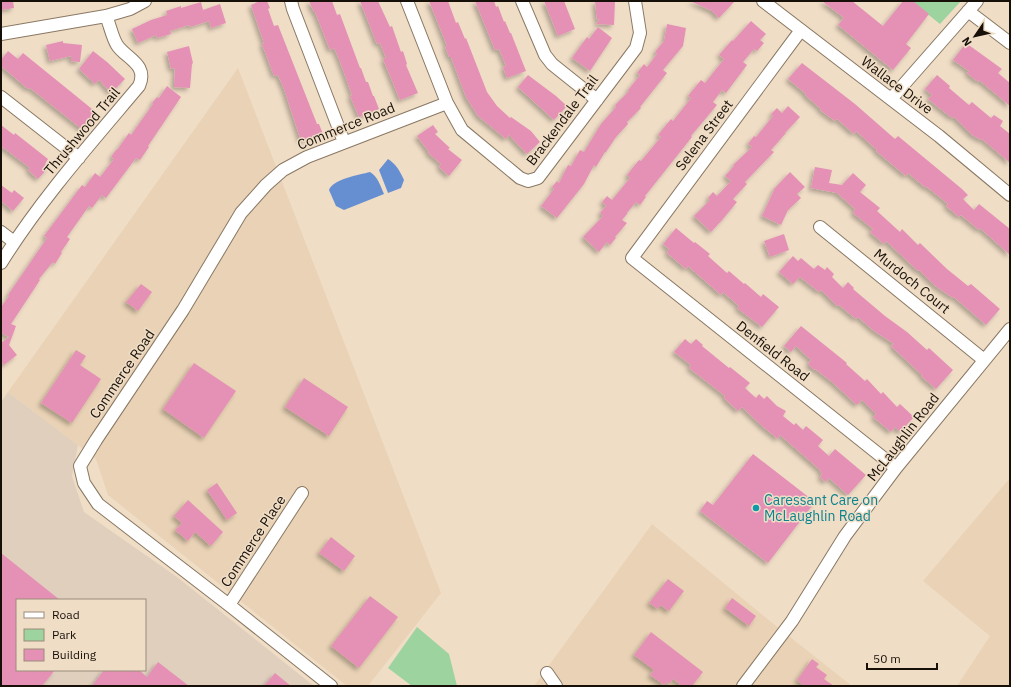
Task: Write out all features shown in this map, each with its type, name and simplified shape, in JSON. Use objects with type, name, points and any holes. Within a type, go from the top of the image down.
[{"type":"street","points":[[1,34],[106,16],[130,9],[145,1]]},
{"type":"street","points":[[291,1],[344,142]]},
{"type":"street","name":"Brackendale Trail","points":[[407,1],[447,103],[462,130],[520,178],[528,181],[538,178],[636,48],[640,33],[635,1]]},
{"type":"street","points":[[522,1],[544,55],[552,64],[597,100]]},
{"type":"street","name":"Wallace Drive","points":[[763,1],[939,136],[1010,195]]},
{"type":"street","points":[[891,99],[977,1]]},
{"type":"street","points":[[968,11],[1010,43]]},
{"type":"street","name":"Thrushwood Trail","points":[[1,263],[14,242],[50,192],[139,86],[142,80],[139,67],[135,61],[118,46],[106,16]]},
{"type":"street","name":"Selena Street","points":[[632,258],[801,30]]},
{"type":"street","points":[[1,97],[79,158]]},
{"type":"street","name":"Commerce Road","points":[[331,686],[98,504],[84,483],[80,466],[183,310],[241,213],[266,185],[283,170],[307,157],[447,103]]},
{"type":"street","name":"Murdoch Court","points":[[820,227],[984,360]]},
{"type":"street","points":[[1,232],[14,242]]},
{"type":"street","name":"Denfield Road","points":[[632,258],[896,468]]},
{"type":"street","name":"McLaughlin Road","points":[[743,686],[792,620],[845,536],[896,468],[1010,329]]},
{"type":"street","name":"Commerce Place","points":[[229,605],[302,493]]},
{"type":"street","points":[[547,673],[556,686]]},
{"type":"shaded area","points":[[238,68],[441,593],[368,686],[347,686],[108,495],[96,459],[8,392]]},
{"type":"shaded area","points":[[8,392],[78,445],[72,476],[84,512],[177,577],[314,686],[1,686],[1,402]]},
{"type":"shaded area","points":[[1010,478],[1010,686],[957,686],[990,636],[923,581]]},
{"type":"shaded area","points":[[652,524],[771,622],[852,686],[534,686]]},
{"type":"green space","points":[[911,1],[961,1],[940,24]]},
{"type":"green space","points":[[417,627],[449,654],[457,686],[412,686],[388,668]]},
{"type":"water","points":[[388,159],[398,168],[404,180],[401,188],[388,193],[379,170]]},
{"type":"water","points":[[370,172],[377,179],[384,194],[344,210],[336,206],[329,190],[331,186],[341,180]]},
{"type":"building","points":[[1,1],[13,1],[14,8],[1,10]]},
{"type":"building","points":[[260,1],[267,1],[274,26],[278,25],[317,124],[319,124],[323,134],[301,141],[284,89],[278,75],[274,76],[262,44],[264,43],[251,5]]},
{"type":"building","points":[[309,1],[332,1],[337,15],[340,14],[360,68],[366,82],[368,82],[379,109],[359,117],[350,96],[352,95],[339,59],[334,48],[330,50]]},
{"type":"building","points":[[360,1],[378,1],[390,27],[392,26],[401,52],[403,51],[406,65],[418,93],[400,100],[383,59],[386,58],[380,43],[377,44]]},
{"type":"building","points":[[429,1],[448,1],[456,23],[458,22],[465,39],[466,38],[487,92],[497,106],[510,118],[511,117],[531,131],[540,142],[527,154],[509,135],[506,139],[478,116],[466,97],[451,57],[449,57],[445,46],[447,46]]},
{"type":"building","points":[[475,1],[494,1],[496,7],[498,6],[504,22],[505,21],[511,33],[526,71],[507,78],[503,67],[506,66],[499,49],[495,50]]},
{"type":"building","points":[[544,1],[564,1],[575,29],[558,36]]},
{"type":"building","points":[[595,1],[615,1],[614,25],[596,24],[600,19],[597,20]]},
{"type":"building","points":[[690,1],[735,1],[719,18],[712,11]]},
{"type":"building","points":[[822,1],[852,1],[883,26],[903,1],[913,1],[929,14],[906,44],[911,48],[893,70],[838,25],[844,18]]},
{"type":"building","points":[[201,2],[203,10],[220,4],[226,23],[211,28],[209,21],[190,27],[189,25],[170,31],[171,34],[157,38],[156,35],[138,43],[132,29],[151,20],[167,15],[166,11]]},
{"type":"building","points":[[751,21],[766,34],[760,40],[764,43],[757,51],[754,49],[743,62],[747,65],[726,93],[722,90],[713,102],[717,105],[691,136],[692,137],[645,196],[646,197],[640,205],[636,202],[627,213],[622,220],[627,223],[615,237],[616,238],[610,245],[607,242],[599,252],[583,237],[603,216],[600,213],[606,206],[602,202],[607,196],[612,200],[630,178],[627,175],[661,137],[658,135],[671,119],[673,121],[691,98],[688,96],[701,80],[705,83],[724,59],[719,55]]},
{"type":"building","points":[[667,24],[686,28],[683,46],[663,70],[667,73],[640,107],[641,108],[627,122],[628,124],[616,137],[596,167],[594,165],[584,184],[557,218],[541,206],[554,189],[552,187],[557,181],[559,183],[568,165],[571,166],[580,150],[584,152],[601,124],[616,107],[615,105],[629,91],[628,90],[640,75],[637,73],[644,64],[647,67],[657,54],[655,52],[664,41]]},
{"type":"building","points":[[598,27],[612,38],[590,71],[572,58],[587,37],[589,39]]},
{"type":"building","points":[[63,41],[63,43],[82,45],[80,62],[71,61],[71,56],[50,61],[46,45]]},
{"type":"building","points":[[966,43],[1002,69],[998,73],[1010,83],[1010,106],[979,80],[978,82],[967,73],[969,71],[953,60]]},
{"type":"building","points":[[189,46],[193,63],[190,88],[174,87],[175,68],[171,69],[167,52]]},
{"type":"building","points":[[8,51],[18,59],[23,53],[97,113],[83,130],[30,88],[28,89],[1,66],[1,60]]},
{"type":"building","points":[[93,51],[125,79],[111,93],[99,80],[95,84],[79,69]]},
{"type":"building","points":[[802,63],[855,104],[895,139],[898,136],[962,189],[968,195],[963,199],[974,210],[979,204],[1010,229],[1010,255],[980,228],[979,230],[961,215],[959,217],[946,206],[948,204],[927,187],[926,188],[908,173],[906,176],[876,151],[877,150],[856,131],[854,134],[837,119],[835,121],[820,110],[821,109],[805,95],[806,94],[788,79]]},
{"type":"building","points":[[528,75],[567,106],[554,120],[518,87]]},
{"type":"building","points":[[937,75],[950,86],[949,88],[969,105],[972,102],[991,118],[994,115],[1003,121],[1000,126],[1010,134],[1010,163],[982,139],[981,140],[972,135],[954,117],[952,118],[928,99],[932,95],[925,89]]},
{"type":"building","points":[[167,86],[181,97],[140,160],[136,158],[106,198],[102,195],[92,208],[89,206],[67,237],[70,239],[55,264],[53,262],[39,279],[40,280],[11,324],[16,326],[9,345],[17,355],[4,365],[1,361],[1,343],[9,337],[1,333],[1,307],[9,296],[8,295],[47,238],[44,236],[82,185],[85,187],[95,173],[100,177],[114,159],[111,157],[116,150],[129,133],[131,135],[153,104],[152,103],[157,97],[159,98]]},
{"type":"building","points":[[788,106],[800,117],[771,150],[774,152],[745,182],[747,184],[733,199],[737,202],[711,232],[694,216],[710,200],[708,198],[713,192],[717,196],[731,181],[725,176],[734,166],[733,165],[752,147],[748,144],[754,136],[756,137],[773,116],[771,114],[777,108],[782,113]]},
{"type":"building","points":[[1,125],[14,135],[15,133],[48,159],[45,164],[49,167],[38,179],[28,170],[30,168],[1,146]]},
{"type":"building","points":[[433,125],[438,132],[435,134],[450,148],[448,149],[462,160],[449,176],[439,167],[441,164],[428,153],[429,152],[417,136]]},
{"type":"building","points":[[815,167],[832,170],[829,183],[842,185],[853,173],[866,185],[860,192],[880,208],[877,211],[900,232],[902,229],[918,245],[920,243],[947,269],[968,286],[971,284],[1000,309],[986,325],[954,297],[953,298],[934,285],[886,241],[884,244],[870,232],[873,229],[853,213],[855,209],[837,193],[811,188]]},
{"type":"building","points":[[790,172],[805,187],[797,194],[801,198],[788,210],[781,225],[762,216],[774,189]]},
{"type":"building","points":[[1,185],[12,193],[14,190],[24,198],[13,211],[1,201]]},
{"type":"building","points":[[676,228],[710,254],[708,256],[727,273],[729,271],[761,297],[763,294],[779,307],[762,327],[737,308],[739,306],[723,292],[721,295],[688,266],[686,269],[667,253],[669,249],[663,244]]},
{"type":"building","points":[[784,234],[789,250],[770,257],[764,241]]},
{"type":"building","points":[[793,256],[798,261],[801,258],[814,269],[818,265],[825,270],[827,267],[834,274],[832,277],[843,288],[848,282],[854,288],[853,289],[885,316],[907,332],[927,350],[929,348],[953,370],[936,389],[891,346],[894,344],[874,331],[858,317],[856,319],[839,305],[837,306],[821,290],[819,292],[800,277],[793,284],[779,272]]},
{"type":"building","points":[[141,284],[152,292],[138,311],[126,302]]},
{"type":"building","points":[[801,326],[847,363],[846,364],[865,381],[867,379],[881,394],[883,392],[897,407],[900,404],[914,417],[900,432],[895,427],[891,432],[873,417],[876,414],[862,400],[857,405],[832,382],[815,369],[814,370],[808,364],[811,360],[796,346],[791,352],[784,346]]},
{"type":"building","points":[[685,339],[691,344],[696,339],[703,345],[702,346],[729,368],[730,367],[750,383],[745,388],[756,398],[759,394],[764,399],[767,396],[777,406],[786,411],[783,416],[794,425],[796,423],[803,430],[806,426],[823,440],[818,446],[829,456],[835,449],[866,475],[848,495],[829,478],[826,482],[820,477],[822,474],[819,469],[780,435],[778,439],[742,407],[738,411],[724,398],[725,396],[689,368],[691,365],[674,352]]},
{"type":"building","points":[[76,350],[86,356],[80,365],[101,379],[72,423],[41,403]]},
{"type":"building","points":[[194,363],[236,391],[204,438],[163,409]]},
{"type":"building","points":[[304,378],[348,407],[329,436],[285,407]]},
{"type":"building","name":"Caressant Care on McLaughlin Road","points":[[753,454],[815,502],[768,563],[700,511],[707,501],[713,505]]},
{"type":"building","points":[[217,483],[237,513],[227,520],[207,490]]},
{"type":"building","points":[[188,500],[223,532],[211,546],[195,532],[188,541],[175,530],[182,523],[174,516]]},
{"type":"building","points":[[331,537],[355,556],[344,571],[319,553]]},
{"type":"building","points":[[1,553],[59,599],[16,599],[16,671],[54,671],[42,686],[1,686]]},
{"type":"building","points":[[668,579],[684,591],[669,611],[660,605],[658,609],[649,603]]},
{"type":"building","points":[[370,596],[398,617],[359,668],[331,646]]},
{"type":"building","points":[[732,598],[756,616],[749,626],[725,608]]},
{"type":"building","points":[[651,632],[703,672],[692,686],[682,686],[673,679],[669,684],[667,682],[664,685],[650,675],[654,670],[634,655]]},
{"type":"building","points":[[812,659],[819,664],[816,667],[827,675],[824,679],[834,686],[804,686],[797,680]]},
{"type":"building","points":[[158,662],[189,686],[92,686],[103,671],[140,671],[147,677]]},
{"type":"building","points":[[275,673],[291,686],[264,686]]},
{"type":"place","name":"Caressant Care on McLaughlin Road","points":[[756,508]]}]
